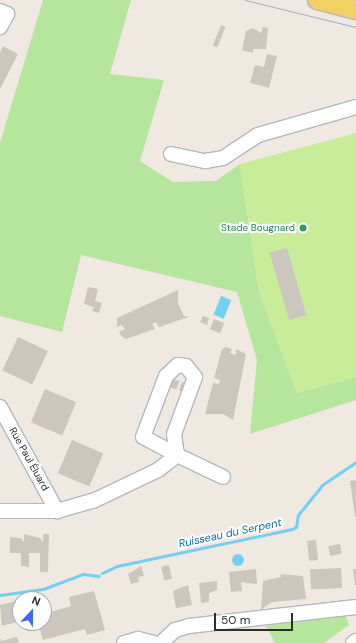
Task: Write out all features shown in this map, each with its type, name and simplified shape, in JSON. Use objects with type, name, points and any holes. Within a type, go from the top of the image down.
[{"type":"main road","points":[[317,0],[356,10]]},
{"type":"street","points":[[0,11],[7,14],[0,26]]},
{"type":"street","points":[[171,154],[205,161],[223,158],[258,135],[356,107]]},
{"type":"street","points":[[177,455],[174,434],[194,386],[195,377],[186,366],[171,369],[166,376],[143,438],[177,455],[223,477]]},
{"type":"street","name":"Rue Paul Éluard","points":[[0,407],[57,511]]},
{"type":"street","points":[[0,511],[57,511],[93,501],[158,470],[177,455]]},
{"type":"street","points":[[161,643],[175,630],[189,626],[356,607]]},
{"type":"street","points":[[124,643],[138,639],[154,643]]},
{"type":"green space","points":[[43,0],[131,0],[110,74],[164,80],[140,161],[173,182],[216,181],[240,164],[259,292],[297,393],[356,377],[356,400],[250,434],[257,360],[237,292],[81,255],[62,332],[0,316],[0,143]]},
{"type":"green space","name":"Stade Bougnard","points":[[356,133],[356,377],[297,393],[259,292],[240,164]]},
{"type":"green space","points":[[345,615],[349,625],[324,643],[275,643],[266,626]]},
{"type":"water","points":[[221,296],[231,300],[224,319],[214,315]]},
{"type":"water","points":[[236,554],[240,554],[244,560],[240,566],[236,566],[232,562],[232,558]]},
{"type":"building","points":[[221,25],[226,27],[217,47],[213,45]]},
{"type":"building","points":[[263,27],[268,28],[266,49],[253,49],[253,53],[242,50],[246,31],[253,28],[261,33]]},
{"type":"building","points":[[3,46],[18,54],[0,89],[0,53]]},
{"type":"building","points":[[267,54],[277,56],[269,88],[250,83],[255,65],[264,67]]},
{"type":"building","points":[[287,248],[306,315],[289,320],[270,253]]},
{"type":"building","points":[[88,287],[98,289],[95,301],[102,303],[99,313],[92,311],[94,307],[84,304]]},
{"type":"building","points":[[178,290],[178,303],[184,316],[189,317],[159,327],[156,322],[152,324],[155,329],[126,339],[122,337],[119,331],[125,330],[122,325],[117,327],[117,318]]},
{"type":"building","points":[[203,316],[209,318],[207,325],[200,322]]},
{"type":"building","points":[[214,319],[224,323],[220,333],[210,329]]},
{"type":"building","points":[[18,337],[48,351],[32,384],[2,371]]},
{"type":"building","points":[[226,347],[232,349],[230,353],[236,355],[236,349],[246,354],[233,420],[223,414],[205,414],[213,383],[219,384],[220,380],[214,378],[222,349]]},
{"type":"building","points":[[171,378],[179,381],[176,390],[168,386]]},
{"type":"building","points":[[182,382],[190,385],[187,394],[179,390]]},
{"type":"building","points":[[45,389],[76,402],[62,435],[31,422]]},
{"type":"building","points":[[72,440],[103,453],[89,486],[58,473]]},
{"type":"building","points":[[356,480],[356,517],[355,517],[350,481]]},
{"type":"building","points":[[24,534],[40,538],[43,543],[43,534],[49,534],[48,572],[40,572],[40,553],[29,553],[29,567],[21,566],[21,553],[10,553],[10,537],[21,538],[24,542]]},
{"type":"building","points":[[316,540],[318,560],[309,561],[307,541]]},
{"type":"building","points":[[340,544],[342,554],[330,556],[328,546]]},
{"type":"building","points":[[169,565],[172,579],[164,580],[161,567]]},
{"type":"building","points":[[141,566],[144,576],[138,577],[139,582],[131,584],[128,574]]},
{"type":"building","points":[[341,568],[342,588],[311,590],[310,570]]},
{"type":"building","points":[[256,569],[257,584],[241,582],[242,591],[231,592],[229,572]]},
{"type":"building","points":[[353,569],[356,569],[356,585],[355,585]]},
{"type":"building","points":[[280,574],[303,576],[306,599],[272,602],[261,610],[263,581],[281,577]]},
{"type":"building","points":[[217,581],[217,590],[209,593],[209,602],[201,603],[199,583]]},
{"type":"building","points":[[188,585],[192,605],[176,608],[173,591]]},
{"type":"building","points":[[94,591],[105,630],[87,635],[85,629],[43,640],[40,631],[52,631],[52,612],[71,606],[69,597]]},
{"type":"building","points":[[12,602],[12,623],[2,626],[0,605]]},
{"type":"building","points":[[1,637],[1,641],[17,637],[19,643],[0,643]]},
{"type":"waterway","name":"Ruisseau du Serpent","points":[[102,573],[117,566],[292,529],[296,527],[298,515],[322,485],[356,462]]},
{"type":"waterway","name":"Ruisseau du Serpent","points":[[0,595],[43,589],[83,574],[99,576]]},
{"type":"tram line","points":[[245,0],[356,27]]},
{"type":"place","name":"Stade Bougnard","points":[[303,228]]}]
